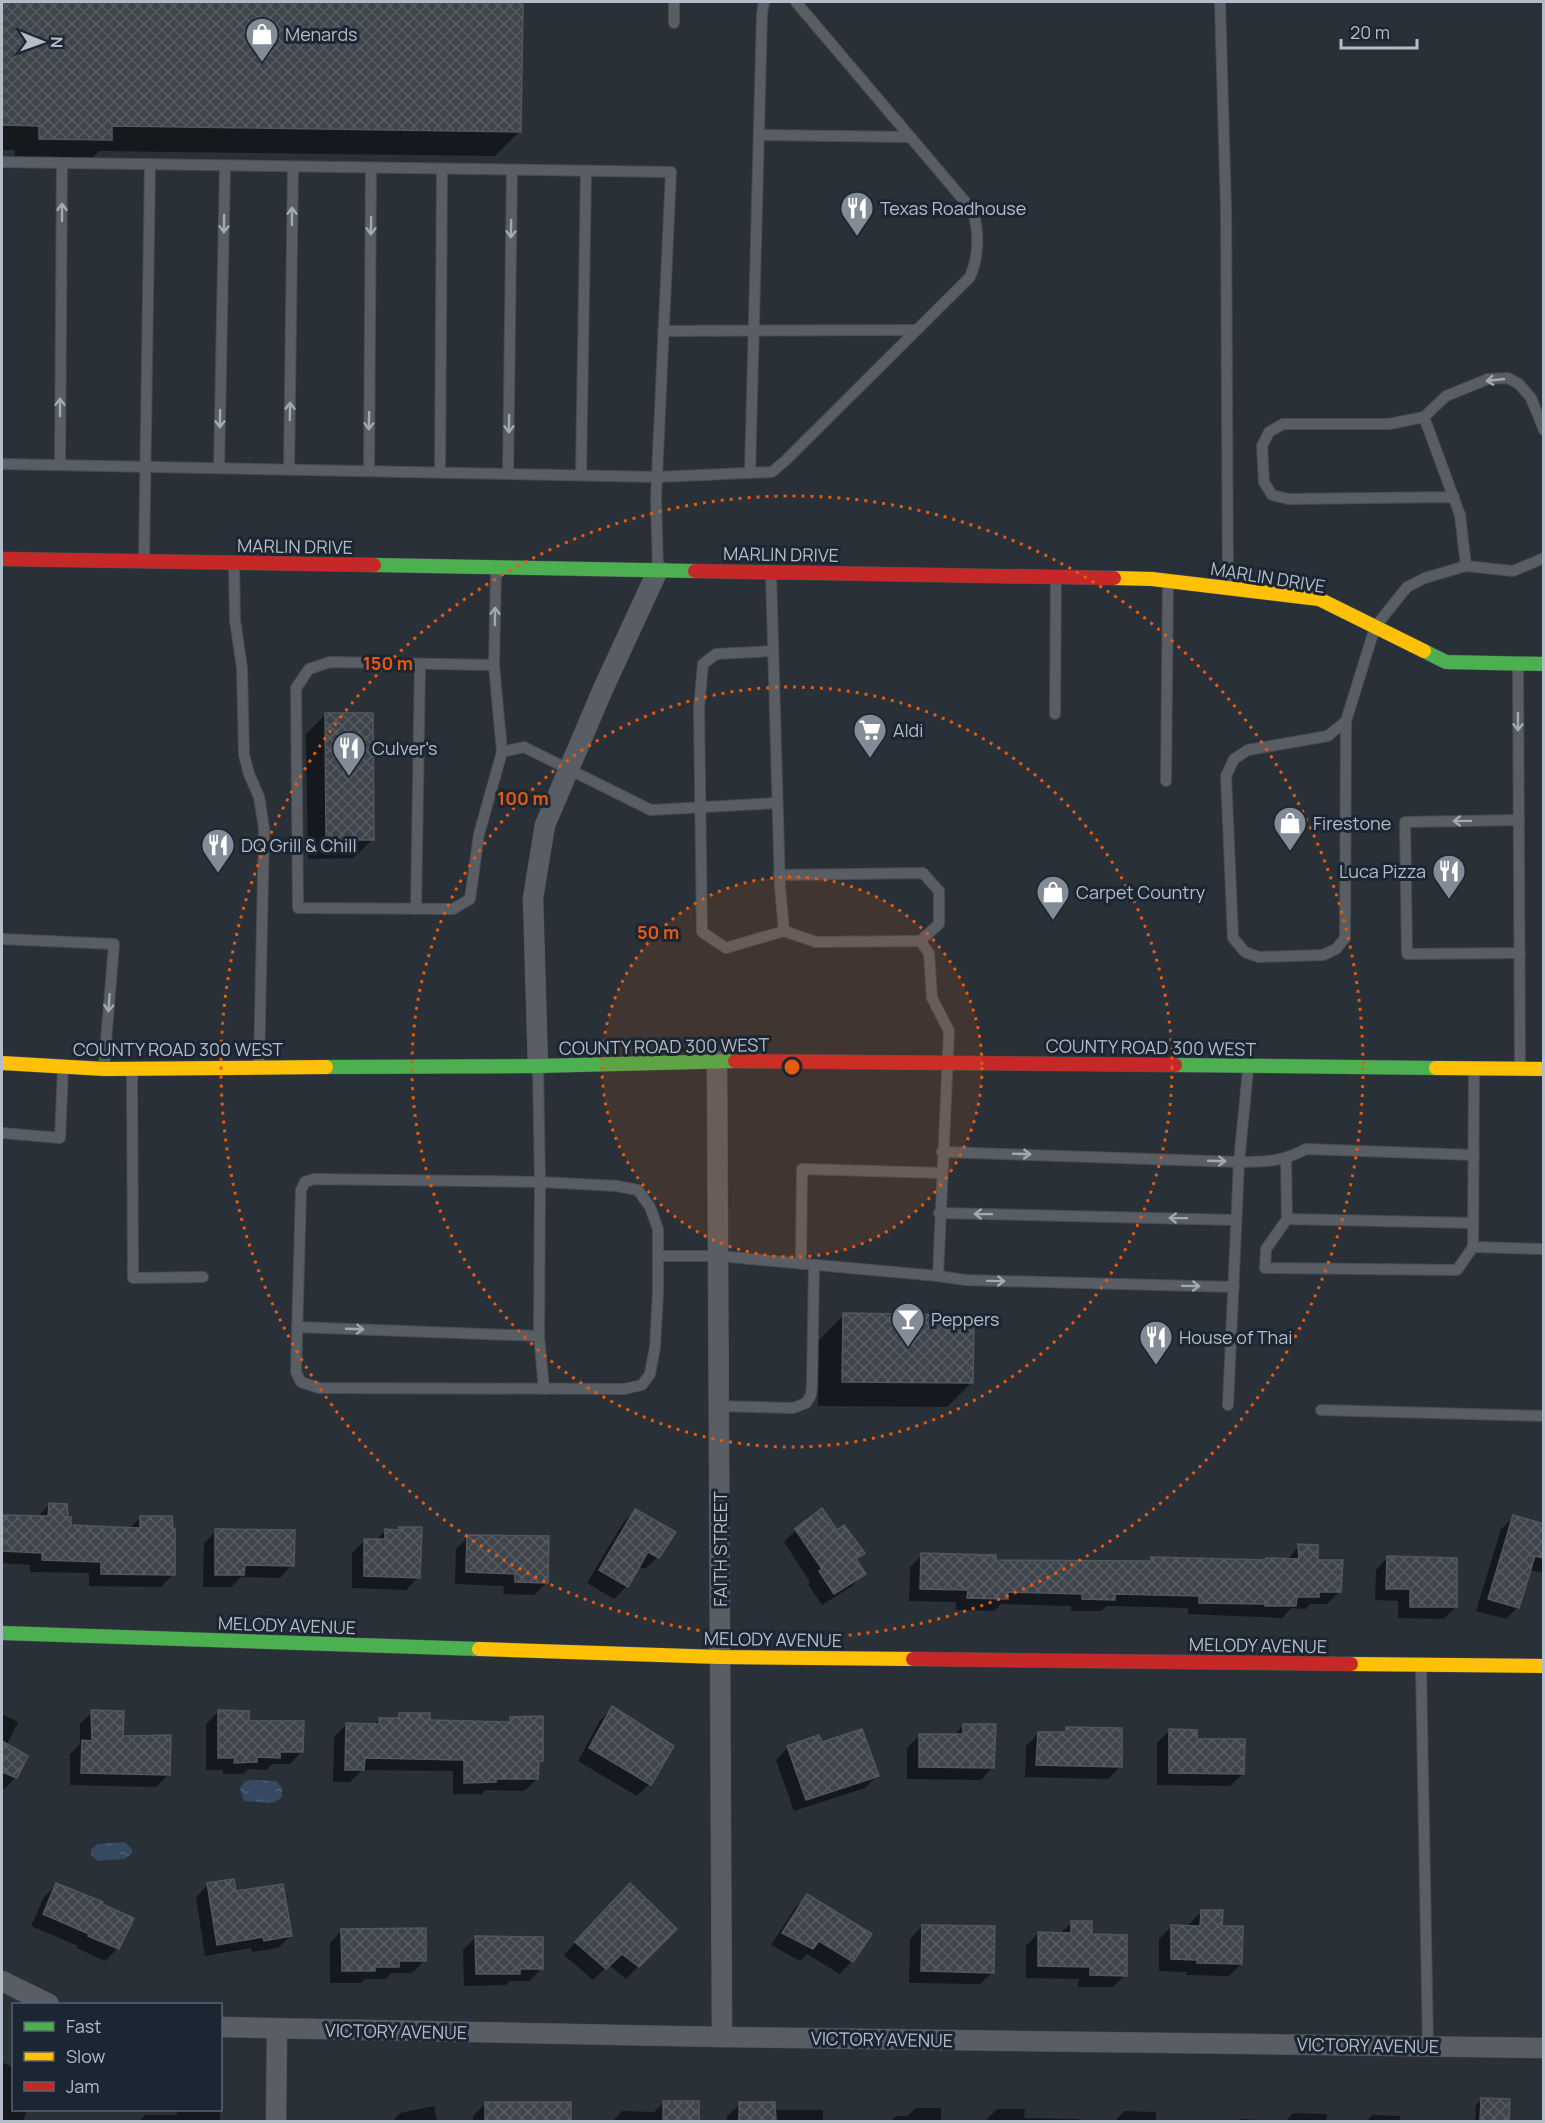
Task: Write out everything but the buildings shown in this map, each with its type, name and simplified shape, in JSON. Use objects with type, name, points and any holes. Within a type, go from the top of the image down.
[{"type":"street","name":"MARLIN DRIVE","points":[[2,559],[1152,579],[1319,599],[1446,662],[1544,664]]},
{"type":"street","points":[[538,1066],[533,898],[545,825],[658,570]]},
{"type":"street","name":"COUNTY ROAD 300 WEST","points":[[2,1063],[104,1069],[538,1066],[717,1061],[1544,1069]]},
{"type":"street","name":"FAITH STREET","points":[[717,1061],[722,2037]]},
{"type":"street","name":"MELODY AVENUE","points":[[2,1633],[720,1657],[1544,1666]]},
{"type":"street","points":[[2,1981],[46,2003]]},
{"type":"street","name":"VICTORY AVENUE","points":[[222,2027],[722,2037],[1544,2048]]},
{"type":"street","points":[[276,2121],[277,2028]]},
{"type":"lane","points":[[674,2],[674,23]]},
{"type":"lane","points":[[750,473],[764,2]]},
{"type":"lane","points":[[2,464],[657,477],[772,472],[970,277],[975,264],[977,225],[973,212],[796,2]]},
{"type":"lane","points":[[1220,2],[1226,209],[1228,588]]},
{"type":"lane","points":[[759,135],[910,137]]},
{"type":"lane","points":[[2,162],[671,172],[657,477],[658,570]]},
{"type":"lane","points":[[60,465],[62,163]]},
{"type":"lane","points":[[144,561],[150,164]]},
{"type":"lane","points":[[219,468],[225,166]]},
{"type":"lane","points":[[289,469],[293,166]]},
{"type":"lane","points":[[369,471],[371,168]]},
{"type":"lane","points":[[440,472],[442,169]]},
{"type":"lane","points":[[508,474],[512,170]]},
{"type":"lane","points":[[581,475],[586,171]]},
{"type":"lane","points":[[663,331],[917,330]]},
{"type":"lane","points":[[1454,497],[1288,499],[1272,495],[1264,482],[1262,446],[1269,432],[1283,424],[1389,424],[1424,417],[1446,396],[1488,379],[1508,378],[1519,384],[1531,398],[1544,430]]},
{"type":"lane","points":[[1424,417],[1460,515],[1466,566]]},
{"type":"lane","points":[[1346,721],[1328,736],[1248,750],[1234,759],[1226,776],[1233,938],[1245,952],[1259,957],[1323,955],[1336,949],[1345,938],[1346,721],[1375,627],[1407,587],[1425,579],[1466,566],[1513,571],[1544,558]]},
{"type":"lane","points":[[234,563],[235,620],[242,668],[244,755],[259,797],[264,828],[259,1067]]},
{"type":"lane","points":[[494,665],[330,662],[309,669],[296,688],[298,908],[453,909],[470,899],[479,834],[502,752],[494,665],[496,567]]},
{"type":"lane","points":[[771,572],[779,875],[784,931]]},
{"type":"lane","points":[[1055,714],[1056,577]]},
{"type":"lane","points":[[1166,781],[1168,581]]},
{"type":"lane","points":[[773,651],[716,654],[703,664],[699,708],[702,932],[726,948],[784,931],[816,942],[920,941],[939,924],[939,891],[923,873],[779,875]]},
{"type":"lane","points":[[1518,663],[1520,1069]]},
{"type":"lane","points":[[416,909],[420,664]]},
{"type":"lane","points":[[502,752],[524,747],[651,810],[777,803]]},
{"type":"lane","points":[[1519,820],[1405,822],[1407,954],[1520,953]]},
{"type":"lane","points":[[2,939],[114,945],[104,1069]]},
{"type":"lane","points":[[920,941],[929,952],[932,998],[949,1031],[938,1276]]},
{"type":"lane","points":[[538,1066],[539,1336],[544,1389]]},
{"type":"lane","points":[[1228,1406],[1239,1162],[1249,1066]]},
{"type":"lane","points":[[2,1133],[60,1138],[63,1068]]},
{"type":"lane","points":[[1287,1159],[1287,1219],[1266,1249],[1265,1268],[1456,1270],[1473,1247],[1474,1068]]},
{"type":"lane","points":[[132,1069],[133,1278],[203,1277]]},
{"type":"lane","points":[[942,1152],[1239,1162],[1287,1159],[1306,1149],[1474,1155]]},
{"type":"lane","points":[[801,1264],[802,1169],[942,1173]]},
{"type":"lane","points":[[314,1179],[540,1182],[617,1186],[638,1190],[650,1207],[658,1229],[658,1256],[655,1347],[650,1374],[642,1385],[624,1389],[319,1388],[301,1382],[296,1372],[301,1190],[305,1182],[314,1179]]},
{"type":"lane","points":[[939,1214],[1236,1220]]},
{"type":"lane","points":[[1287,1219],[1473,1223]]},
{"type":"lane","points":[[1473,1247],[1544,1249]]},
{"type":"lane","points":[[658,1256],[719,1256],[965,1280],[1234,1287]]},
{"type":"lane","points":[[719,1406],[793,1408],[806,1403],[811,1395],[812,1385],[814,1265]]},
{"type":"lane","points":[[297,1328],[539,1336]]},
{"type":"lane","points":[[1321,1410],[1544,1416]]},
{"type":"lane","points":[[1421,1664],[1428,2046]]},
{"type":"water","points":[[245,1781],[276,1781],[282,1788],[282,1797],[274,1803],[244,1801],[240,1788]]},
{"type":"water","points":[[125,1842],[132,1849],[132,1853],[125,1859],[98,1861],[91,1855],[91,1850],[97,1844]]},
{"type":"traffic: fast","points":[[374,565],[695,571]]},
{"type":"traffic: fast","points":[[1424,651],[1446,662],[1544,664]]},
{"type":"traffic: fast","points":[[326,1067],[538,1066],[735,1061]]},
{"type":"traffic: fast","points":[[1175,1065],[1436,1068]]},
{"type":"traffic: fast","points":[[2,1633],[479,1649]]},
{"type":"traffic: slow","points":[[1114,578],[1152,579],[1319,599],[1424,651]]},
{"type":"traffic: slow","points":[[2,1063],[104,1069],[326,1067]]},
{"type":"traffic: slow","points":[[1436,1068],[1544,1069]]},
{"type":"traffic: slow","points":[[479,1649],[720,1657],[913,1659]]},
{"type":"traffic: slow","points":[[1351,1664],[1544,1666]]},
{"type":"traffic: jam","points":[[2,559],[374,565]]},
{"type":"traffic: jam","points":[[695,571],[1114,578]]},
{"type":"traffic: jam","points":[[735,1061],[1175,1065]]},
{"type":"traffic: jam","points":[[913,1659],[1351,1664]]},
{"type":"place","name":"Menards","points":[[262,63]]},
{"type":"place","name":"Texas Roadhouse","points":[[857,237]]},
{"type":"place","name":"Aldi","points":[[870,759]]},
{"type":"place","name":"Culver's","points":[[349,777]]},
{"type":"place","name":"Firestone","points":[[1290,852]]},
{"type":"place","name":"DQ Grill & Chill","points":[[218,874]]},
{"type":"place","name":"Luca Pizza","points":[[1449,900]]},
{"type":"place","name":"Carpet Country","points":[[1053,921]]},
{"type":"place","name":"Peppers","points":[[908,1348]]},
{"type":"place","name":"House of Thai","points":[[1156,1366]]}]
